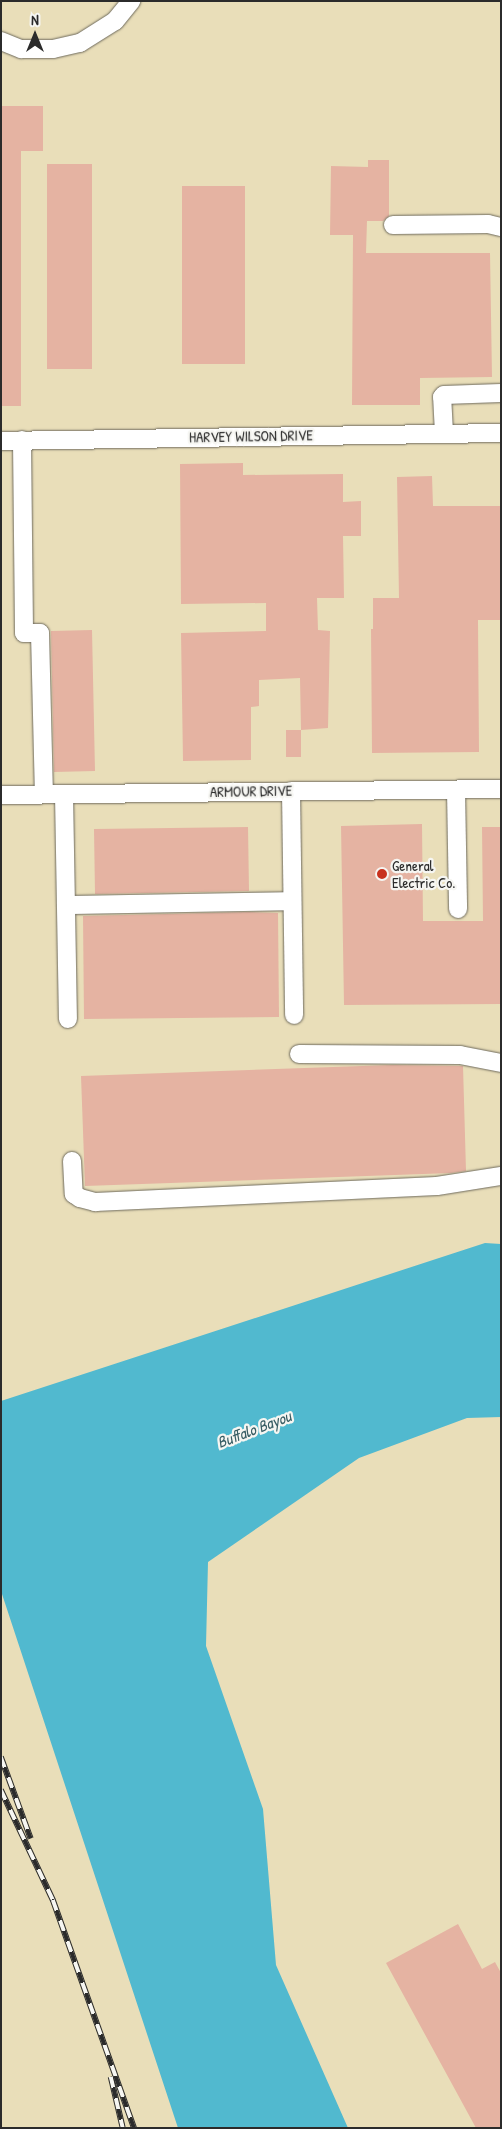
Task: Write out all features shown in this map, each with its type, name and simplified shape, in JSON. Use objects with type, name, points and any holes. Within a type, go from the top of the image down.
[{"type":"street","points":[[1,41],[21,49],[53,48],[80,43],[115,21],[131,1]]},
{"type":"street","points":[[394,225],[488,224],[501,227]]},
{"type":"street","points":[[444,433],[442,397],[444,395],[501,393]]},
{"type":"street","name":"HARVEY WILSON DRIVE","points":[[1,441],[501,433]]},
{"type":"street","points":[[22,440],[24,633],[40,633],[44,794]]},
{"type":"street","name":"ARMOUR DRIVE","points":[[1,795],[501,789]]},
{"type":"street","points":[[456,790],[458,908]]},
{"type":"street","points":[[291,791],[294,1015]]},
{"type":"street","points":[[64,794],[68,1019]]},
{"type":"street","points":[[66,905],[292,901]]},
{"type":"street","points":[[298,1054],[460,1055],[501,1063]]},
{"type":"street","points":[[72,1161],[74,1194],[95,1202],[437,1186],[501,1176]]},
{"type":"water","name":"Buffalo Bayou","points":[[485,1243],[501,1244],[501,1417],[467,1418],[359,1458],[208,1562],[206,1646],[263,1809],[276,1965],[348,2128],[178,2128],[1,1591],[1,1401]]},
{"type":"building","points":[[1,106],[43,106],[43,151],[21,151],[21,406],[1,406]]},
{"type":"building","points":[[368,160],[389,160],[389,216],[383,221],[367,221],[366,253],[490,253],[492,377],[420,378],[420,405],[352,405],[353,235],[330,235],[331,166],[368,167]]},
{"type":"building","points":[[47,164],[92,164],[92,369],[47,369]]},
{"type":"building","points":[[182,186],[245,186],[245,364],[182,364]]},
{"type":"building","points":[[243,463],[243,475],[343,474],[343,502],[361,501],[361,536],[343,536],[344,598],[317,598],[318,630],[330,631],[328,728],[301,730],[300,678],[259,680],[259,706],[251,707],[251,760],[183,761],[181,633],[266,631],[266,603],[181,604],[180,464]]},
{"type":"building","points":[[432,476],[433,506],[501,506],[501,620],[478,620],[479,752],[372,753],[371,629],[373,629],[373,598],[399,598],[397,477]]},
{"type":"building","points":[[92,630],[95,771],[54,772],[51,631]]},
{"type":"building","points":[[286,730],[301,730],[301,757],[286,757]]},
{"type":"building","name":"General Electric Co.","points":[[422,824],[423,921],[483,921],[482,827],[501,827],[501,1004],[344,1005],[341,826]]},
{"type":"building","points":[[248,827],[249,891],[95,894],[94,829]]},
{"type":"building","points":[[278,913],[279,1017],[84,1019],[83,916]]},
{"type":"building","points":[[391,1065],[463,1066],[466,1171],[85,1186],[81,1076]]},
{"type":"building","points":[[458,1924],[482,1969],[495,1962],[501,1973],[501,2128],[476,2128],[386,1963]]},
{"type":"railway","points":[[1,1757],[31,1839]]},
{"type":"railway","points":[[1,1790],[53,1900],[134,2128]]},
{"type":"railway","points":[[111,2077],[123,2128]]},
{"type":"place","name":"General Electric Co.","points":[[382,874]]}]
